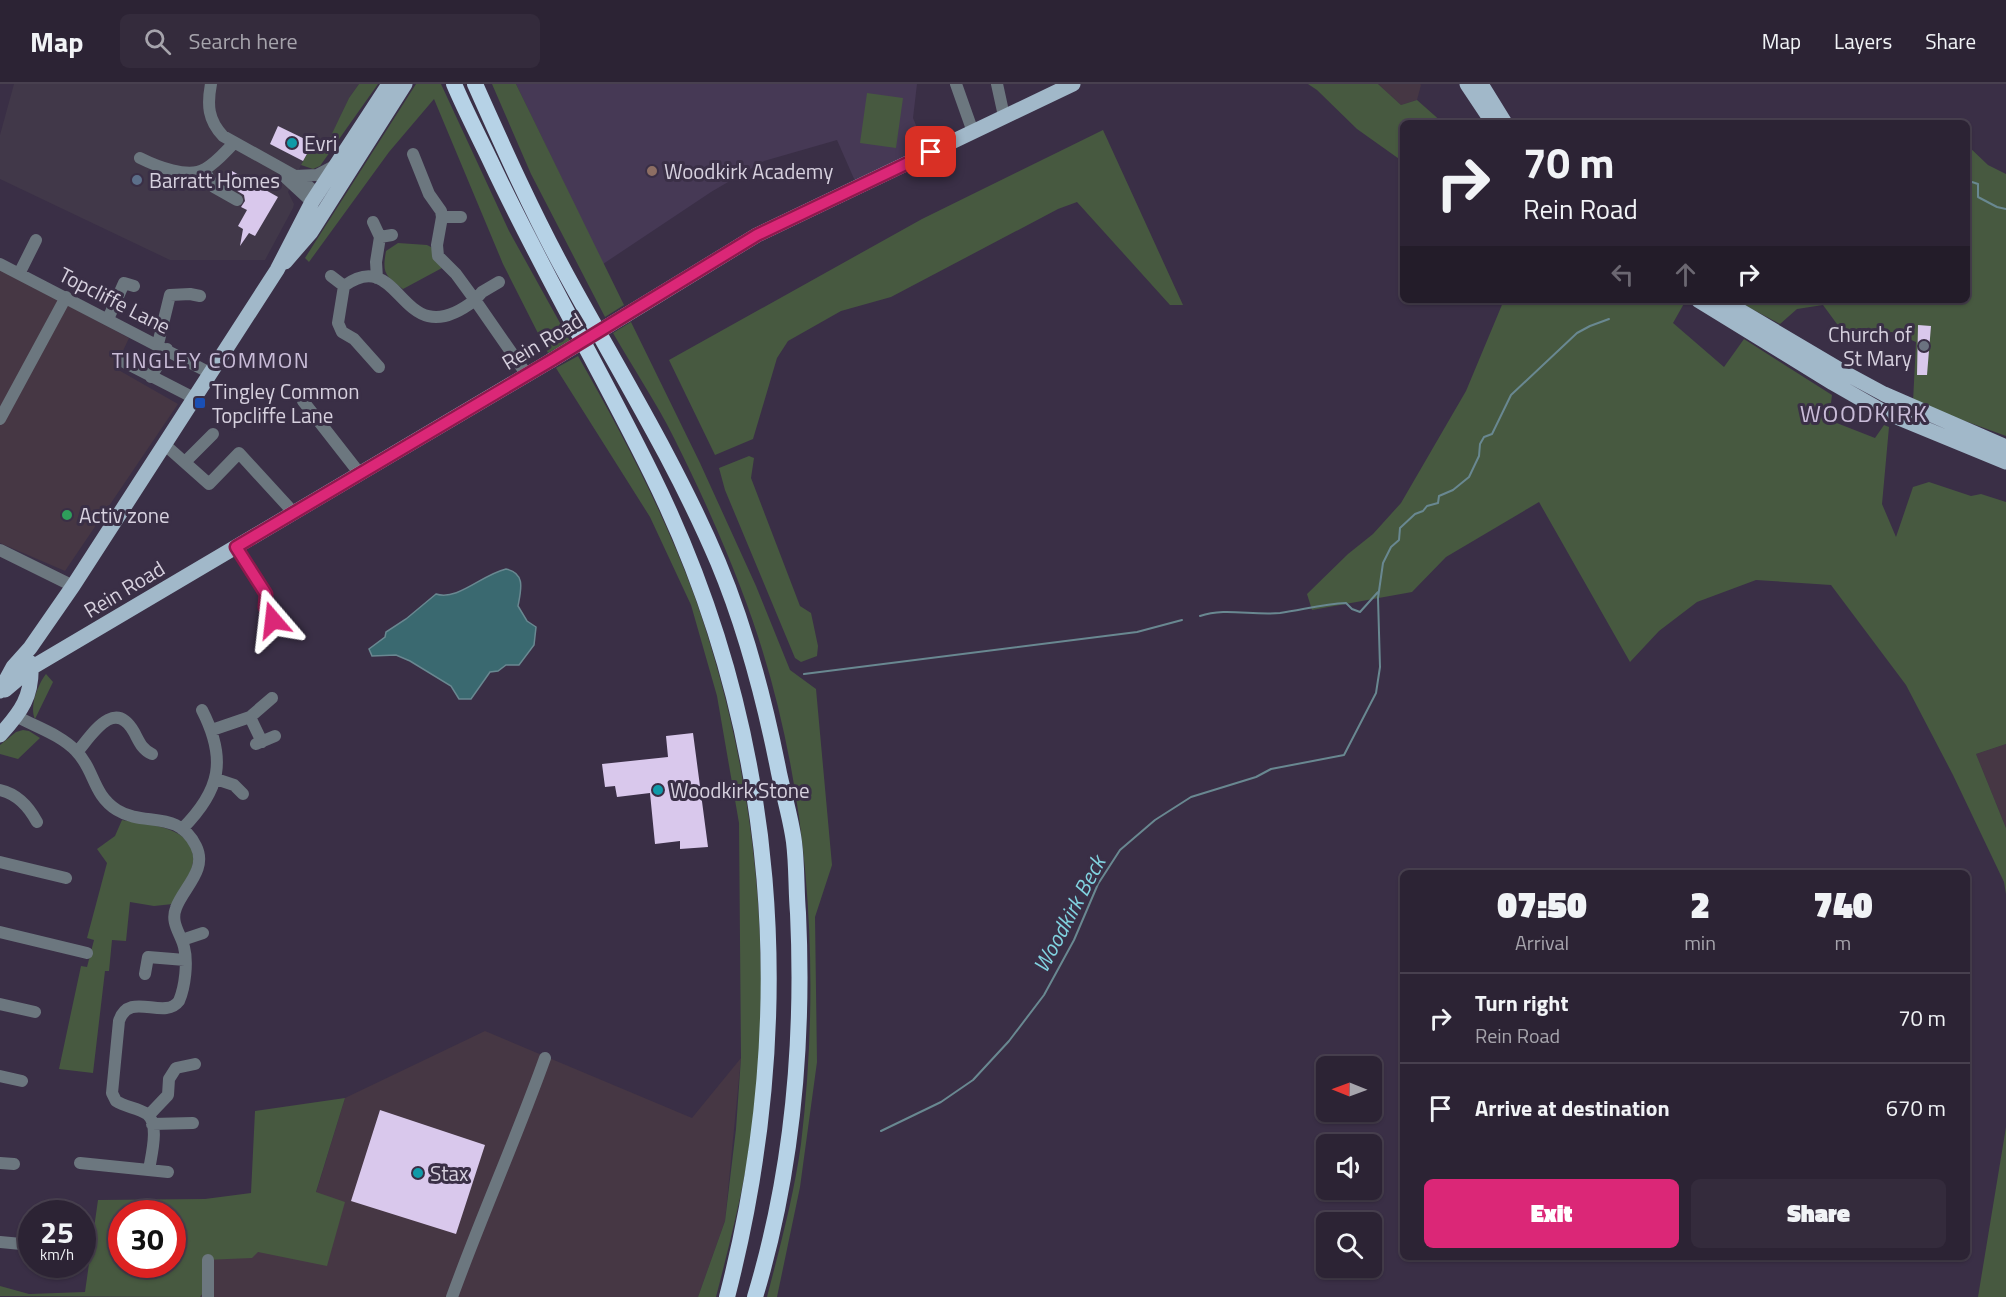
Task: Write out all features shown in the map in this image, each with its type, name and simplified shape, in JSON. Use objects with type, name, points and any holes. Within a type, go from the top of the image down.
[{"type":"highway","points":[[454,84],[525,235],[653,475],[695,568],[722,646],[742,724],[763,844],[769,954],[769,1041],[761,1127],[739,1251],[727,1297]]},
{"type":"highway","points":[[475,84],[516,178],[679,480],[718,564],[746,642],[769,723],[794,843],[800,960],[798,1025],[790,1130],[767,1256],[755,1297]]},
{"type":"main road","points":[[342,168],[389,84]]},
{"type":"main road","points":[[4,690],[13,667],[30,648],[73,586],[277,270],[301,221],[319,201],[405,84]]},
{"type":"main road","name":"Rein Road","points":[[4,690],[31,668],[527,375],[757,235],[1073,84]]},
{"type":"main road","points":[[1467,84],[1491,120]]},
{"type":"main road","points":[[1481,84],[1503,120]]},
{"type":"main road","points":[[277,270],[297,251],[319,201]]},
{"type":"main road","points":[[1703,303],[1833,384],[1882,411],[2006,462]]},
{"type":"main road","points":[[1727,303],[1884,394],[2006,447]]},
{"type":"main road","points":[[1882,411],[1884,394]]},
{"type":"main road","points":[[28,698],[30,648]]},
{"type":"main road","points":[[2,730],[18,717],[46,660]]},
{"type":"main road","points":[[4,690],[20,686],[28,698]]},
{"type":"street","points":[[211,84],[208,110],[211,119],[223,136],[278,169],[319,201]]},
{"type":"street","points":[[956,84],[973,132]]},
{"type":"street","points":[[997,84],[1004,116]]},
{"type":"street","points":[[140,158],[159,166],[194,172],[204,170],[234,143]]},
{"type":"street","points":[[411,150],[429,194],[442,217],[438,238],[438,256],[456,274],[527,375]]},
{"type":"street","points":[[294,181],[342,168]]},
{"type":"street","points":[[204,170],[214,187],[237,200]]},
{"type":"street","points":[[294,181],[301,202],[301,221]]},
{"type":"street","points":[[442,217],[461,217]]},
{"type":"street","points":[[373,222],[386,236],[376,262],[377,278]]},
{"type":"street","points":[[424,238],[438,238]]},
{"type":"street","points":[[20,272],[36,240]]},
{"type":"street","name":"Topcliffe Lane","points":[[0,264],[20,272],[210,373]]},
{"type":"street","points":[[331,276],[344,286]]},
{"type":"street","points":[[344,286],[363,277],[377,278],[390,284],[409,306],[427,317],[438,319],[450,316],[499,282]]},
{"type":"street","points":[[108,319],[124,283],[134,286]]},
{"type":"street","points":[[344,286],[338,323],[342,332],[354,339],[382,368]]},
{"type":"street","points":[[151,377],[162,346],[170,296],[190,294],[200,296]]},
{"type":"street","points":[[0,419],[66,297]]},
{"type":"street","points":[[120,360],[194,398]]},
{"type":"street","points":[[303,401],[360,474]]},
{"type":"street","points":[[184,462],[213,434]]},
{"type":"street","points":[[164,444],[209,484],[239,453],[294,513]]},
{"type":"street","points":[[236,547],[266,594],[265,607],[273,620]]},
{"type":"street","points":[[0,550],[73,586]]},
{"type":"street","points":[[212,730],[250,717],[272,698]]},
{"type":"street","points":[[182,829],[202,806],[216,778],[218,757],[212,730],[202,710]]},
{"type":"street","points":[[18,717],[65,742],[77,752],[96,789],[110,805],[120,812],[164,820],[182,829],[193,841],[200,860],[196,873],[175,911],[175,925],[182,940],[185,960],[181,996],[176,1005],[160,1008],[134,1006],[121,1016],[112,1086],[112,1093],[116,1101],[151,1119],[193,1123]]},
{"type":"street","points":[[77,752],[99,726],[107,719],[114,717],[121,718],[129,724],[141,747],[152,754]]},
{"type":"street","points":[[250,717],[259,743],[274,736]]},
{"type":"street","points":[[216,778],[234,784],[243,794]]},
{"type":"street","points":[[0,790],[20,799],[30,809],[37,822]]},
{"type":"street","points":[[0,862],[66,878]]},
{"type":"street","points":[[0,933],[87,953]]},
{"type":"street","points":[[182,940],[203,933]]},
{"type":"street","points":[[146,974],[148,957],[185,960]]},
{"type":"street","points":[[0,1004],[35,1012]]},
{"type":"street","points":[[452,1297],[474,1235],[522,1124],[545,1058]]},
{"type":"street","points":[[149,1170],[151,1119],[168,1095],[169,1078],[176,1068],[195,1064]]},
{"type":"street","points":[[0,1076],[22,1081]]},
{"type":"street","points":[[80,1162],[168,1172]]},
{"type":"street","points":[[0,1163],[14,1164]]},
{"type":"street","points":[[0,1242],[18,1244]]},
{"type":"street","points":[[208,1260],[208,1297]]},
{"type":"shaded area","points":[[14,84],[359,84],[349,98],[327,145],[313,143],[301,165],[288,192],[294,204],[293,208],[265,260],[170,260],[0,179],[0,135]]},
{"type":"shaded area","points":[[359,84],[378,84],[320,166],[313,169],[301,165],[313,143],[327,144],[349,98]]},
{"type":"shaded area","points":[[416,84],[441,84],[509,231],[570,341],[548,353],[503,264],[434,99],[389,152],[309,262],[305,258]]},
{"type":"shaded area","points":[[492,84],[516,84],[624,305],[605,317],[531,174]]},
{"type":"shaded area","name":"Woodkirk Academy","points":[[516,84],[917,84],[913,118],[925,147],[855,181],[837,140],[764,161],[711,192],[603,264]]},
{"type":"shaded area","points":[[1308,84],[1378,84],[1401,105],[1417,100],[1440,120],[1400,120],[1400,160],[1357,129]]},
{"type":"shaded area","points":[[1378,84],[1421,85],[1417,100],[1401,105]]},
{"type":"shaded area","points":[[867,93],[903,98],[896,148],[860,143]]},
{"type":"shaded area","points":[[1103,130],[1183,305],[1170,305],[1077,202],[1058,209],[891,297],[841,311],[788,341],[777,358],[753,439],[715,455],[669,360],[922,219]]},
{"type":"shaded area","points":[[1970,148],[1988,165],[2006,174],[2006,436],[1913,402],[1916,342],[1892,332],[1845,335],[1823,305],[1797,309],[1780,324],[1741,303],[1970,303]]},
{"type":"shaded area","points":[[398,243],[431,247],[442,268],[403,289],[389,277],[384,265],[386,251]]},
{"type":"shaded area","points":[[0,269],[129,338],[115,368],[178,404],[65,571],[0,543]]},
{"type":"shaded area","points":[[1503,303],[1684,303],[1673,323],[1724,367],[1744,339],[1832,395],[1829,420],[1875,438],[1884,425],[1889,427],[1882,504],[1896,537],[1913,487],[1929,482],[1971,496],[1981,494],[2006,502],[2006,744],[1976,754],[2006,828],[2006,894],[2004,882],[1953,775],[1906,685],[1831,585],[1756,580],[1697,602],[1659,631],[1630,662],[1539,502],[1446,557],[1412,592],[1312,610],[1307,594],[1348,554],[1373,534],[1401,503],[1466,391]]},
{"type":"shaded area","points":[[631,322],[700,463],[756,586],[790,670],[816,689],[832,865],[815,917],[817,1062],[800,1187],[777,1297],[767,1297],[791,1202],[801,1144],[810,1003],[809,932],[804,861],[795,790],[781,721],[763,652],[733,567],[674,438],[613,333]]},
{"type":"shaded area","points":[[578,356],[641,473],[694,595],[716,664],[734,734],[747,806],[756,878],[760,951],[760,1024],[756,1096],[746,1168],[716,1297],[698,1297],[725,1221],[736,1129],[741,1058],[739,823],[717,696],[691,605],[650,517],[556,368]]},
{"type":"shaded area","points":[[749,456],[754,458],[751,478],[800,606],[811,613],[818,646],[817,656],[801,662],[795,658],[725,490],[719,468]]},
{"type":"shaded area","points":[[506,569],[517,574],[521,583],[518,606],[527,621],[536,627],[534,645],[519,665],[506,665],[498,671],[490,672],[471,699],[459,699],[451,686],[410,661],[396,655],[372,656],[369,649],[385,637],[386,632],[436,594],[453,594]]},
{"type":"shaded area","points":[[46,674],[53,682],[35,719],[33,708],[35,696]]},
{"type":"shaded area","points":[[23,730],[40,738],[18,759],[0,754],[0,745],[16,732]]},
{"type":"shaded area","points":[[2006,744],[2006,828],[1976,754]]},
{"type":"shaded area","points":[[122,820],[162,827],[185,839],[191,848],[193,860],[189,876],[173,904],[154,906],[130,902],[126,941],[112,940],[109,971],[105,971],[93,1073],[59,1069],[81,966],[87,967],[94,940],[87,938],[107,863],[97,849],[115,836]]},
{"type":"shaded area","points":[[485,1031],[692,1118],[741,1058],[725,1221],[698,1297],[200,1297],[203,1293],[204,1260],[316,1193],[345,1098]]},
{"type":"shaded area","points":[[345,1098],[316,1192],[345,1202],[327,1266],[258,1252],[252,1258],[204,1260],[203,1293],[200,1297],[0,1296],[0,1286],[29,1294],[85,1292],[87,1278],[96,1278],[98,1200],[205,1199],[251,1193],[255,1111]]},
{"type":"shaded area","points":[[2006,1127],[2006,1297],[1978,1297]]},
{"type":"building","name":"Evri","points":[[278,126],[313,143],[303,161],[270,144]]},
{"type":"building","name":"Evri","points":[[232,171],[278,197],[255,236],[249,233],[240,246],[243,229],[238,226],[247,210],[241,207],[245,201],[244,195],[224,183]]},
{"type":"building","name":"Church of St Mary","points":[[1918,325],[1931,326],[1927,375],[1917,375]]},
{"type":"building","name":"Woodkirk Stone","points":[[693,733],[708,847],[680,849],[680,841],[655,844],[650,793],[617,797],[615,786],[605,787],[602,764],[668,757],[666,736]]},
{"type":"building","name":"Stax","points":[[380,1110],[485,1145],[456,1234],[351,1201]]},
{"type":"waterway","name":"Woodkirk Beck","points":[[1970,181],[1978,184],[1978,197],[2006,209]]},
{"type":"waterway","name":"Woodkirk Beck","points":[[881,1131],[941,1102],[973,1080],[1009,1041],[1044,995],[1074,940],[1098,884],[1120,850],[1155,820],[1191,797],[1256,777],[1271,769],[1344,755],[1376,693],[1380,667],[1378,598],[1383,563],[1391,547],[1399,540],[1400,528],[1427,506],[1438,503],[1439,496],[1453,490],[1469,477],[1479,456],[1480,444],[1484,437],[1492,434],[1511,395],[1577,333],[1609,319]]},
{"type":"waterway","points":[[1200,616],[1219,612],[1270,614],[1346,603],[1352,609],[1360,612],[1378,592]]},
{"type":"waterway","points":[[804,674],[1137,632],[1182,620]]},
{"type":"place","name":"Evri","points":[[292,143]]},
{"type":"place","name":"Woodkirk Academy","points":[[652,171]]},
{"type":"place","name":"Barratt Homes","points":[[137,180]]},
{"type":"place","name":"Church of St Mary","points":[[1924,346]]},
{"type":"place","name":"Tingley Common Topcliffe Lane","points":[[200,403]]},
{"type":"place","name":"Activ zone","points":[[67,515]]},
{"type":"place","name":"Woodkirk Stone","points":[[658,790]]},
{"type":"place","name":"Stax","points":[[418,1173]]},
{"type":"district","name":"TINGLEY COMMON","points":[[211,360]]},
{"type":"district","name":"WOODKIRK","points":[[1864,413]]},
{"type":"route","points":[[273,620],[265,607],[266,594],[236,547],[552,360],[757,235],[931,152]]}]
